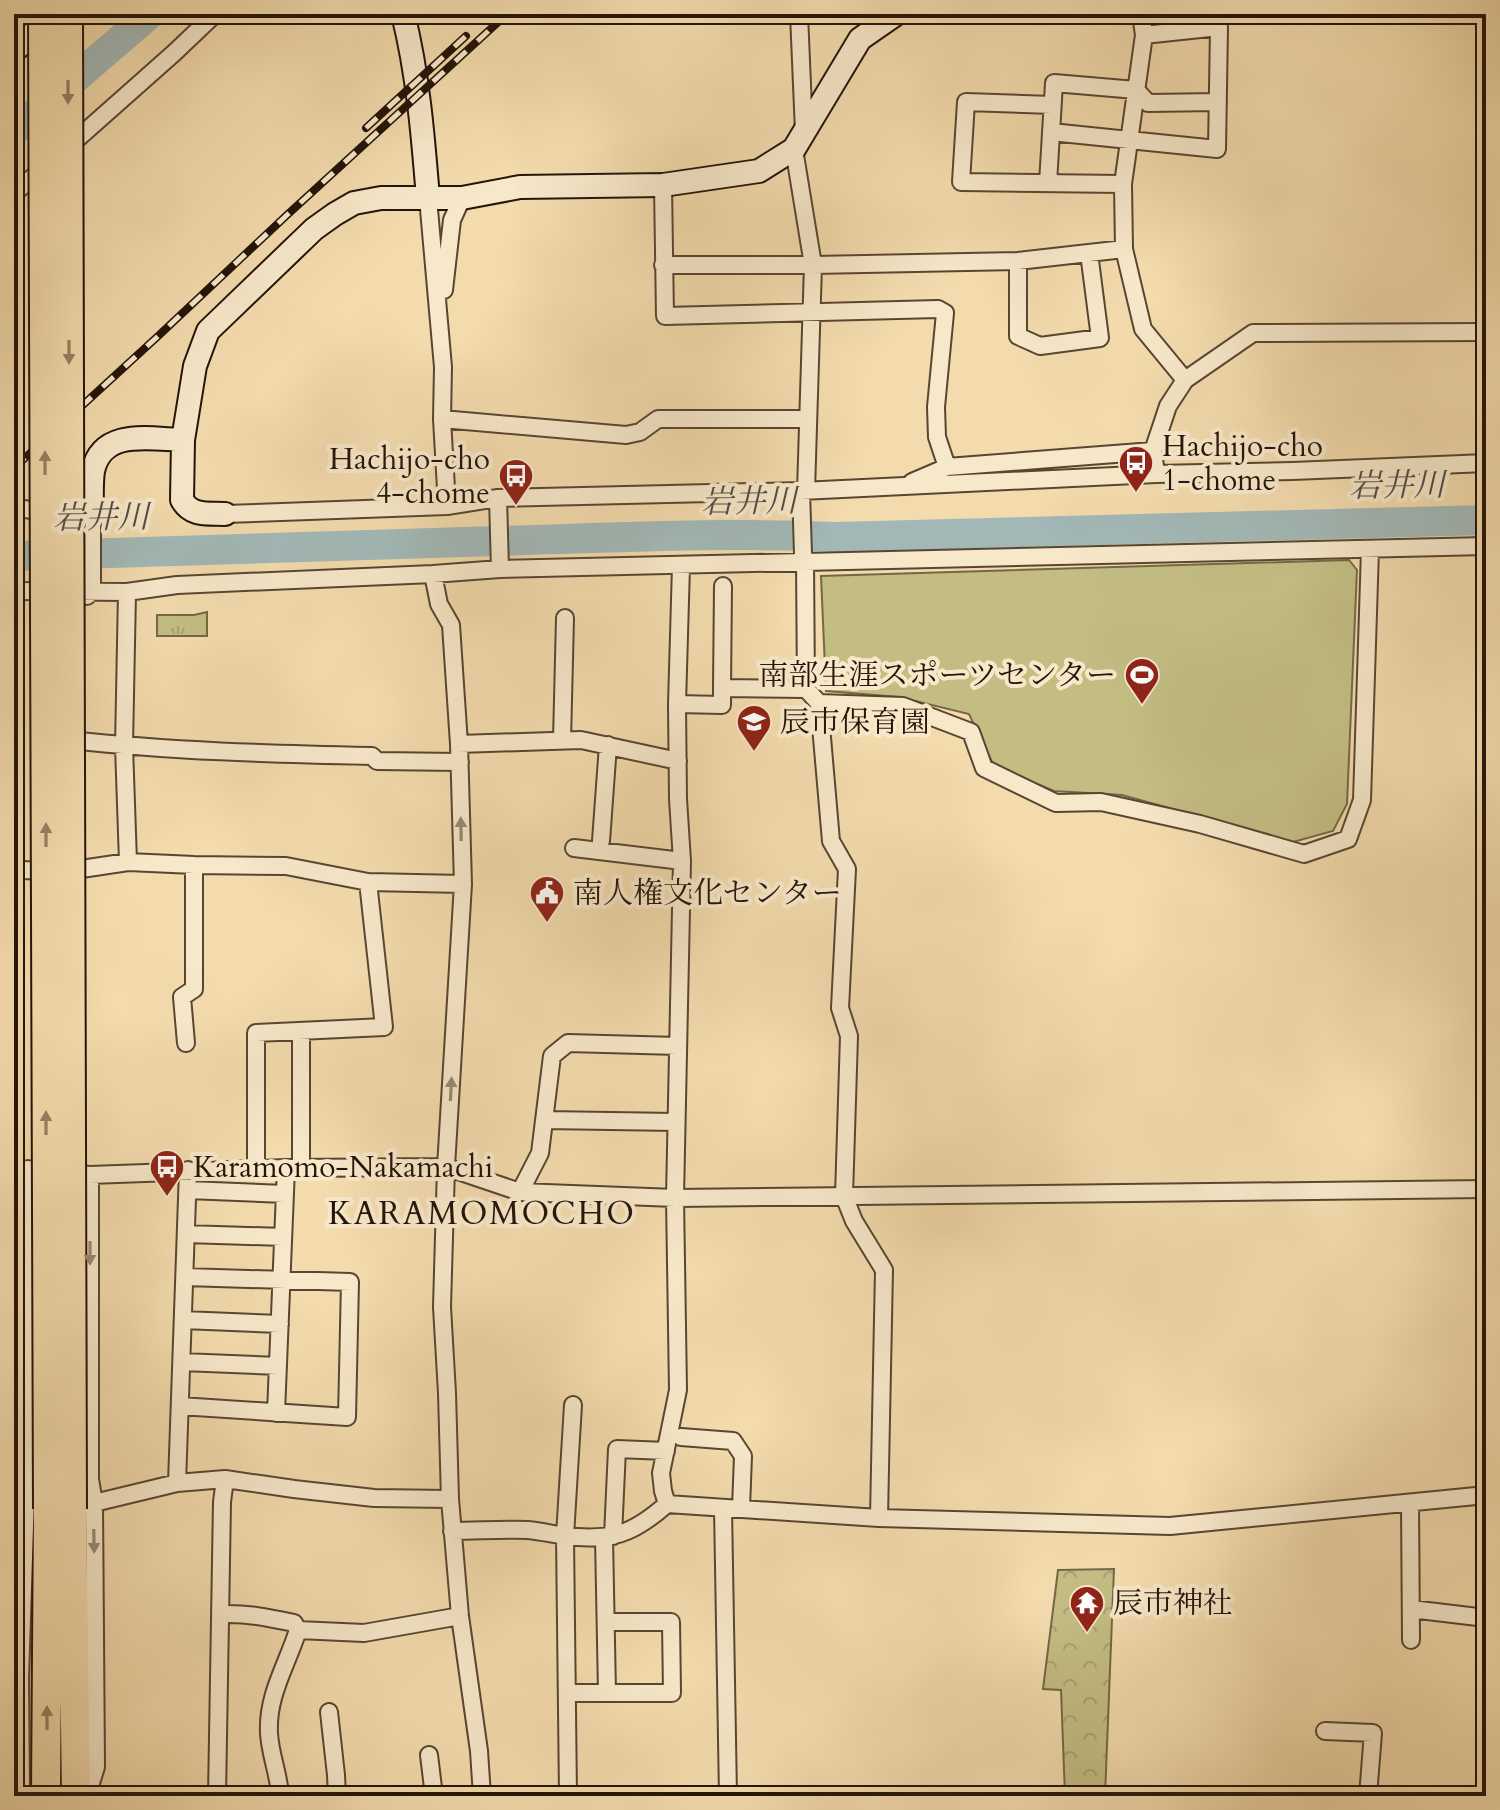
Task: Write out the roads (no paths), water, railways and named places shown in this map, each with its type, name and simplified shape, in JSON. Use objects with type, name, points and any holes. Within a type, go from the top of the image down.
[{"type":"highway","points":[[46,1796],[71,1507],[68,14]]},
{"type":"highway","points":[[39,19],[76,1796]]},
{"type":"street","points":[[14,51],[39,19],[55,14]]},
{"type":"street","points":[[14,193],[215,14]]},
{"type":"street","points":[[403,14],[419,96],[440,321],[447,506]]},
{"type":"street","points":[[799,14],[799,141],[813,265],[803,494],[806,689],[819,703],[831,841],[847,869],[840,1008],[849,1036],[844,1196],[854,1221],[884,1270],[879,1518]]},
{"type":"street","points":[[896,14],[860,39],[799,141],[759,171],[663,185],[520,187],[462,198],[381,198],[354,203],[335,214],[314,229],[208,331],[195,366],[183,440],[182,500],[186,508],[197,513],[225,514],[803,494],[1156,474],[1486,463]]},
{"type":"street","points":[[1141,14],[1144,35],[1123,184],[1124,249],[1143,329],[1185,380]]},
{"type":"street","points":[[1051,132],[1217,149],[1219,27],[1144,35]]},
{"type":"street","points":[[1048,183],[1054,83],[1136,90],[1148,103],[1218,102]]},
{"type":"street","points":[[1052,105],[966,102],[961,182],[1123,184]]},
{"type":"street","points":[[663,185],[665,316],[938,309],[945,313],[936,407],[937,437],[947,467]]},
{"type":"street","points":[[440,321],[452,220],[462,198]]},
{"type":"street","points":[[663,265],[1018,261],[1124,249]]},
{"type":"street","points":[[1018,261],[1018,336],[1040,346],[1100,338],[1089,253]]},
{"type":"street","points":[[1156,474],[1153,451],[1168,406],[1185,380],[1253,333],[1486,332]]},
{"type":"street","points":[[442,419],[626,435],[640,432],[658,419],[807,419]]},
{"type":"street","points":[[68,1174],[70,621],[92,586],[93,474],[96,461],[109,445],[118,440],[183,440]]},
{"type":"street","points":[[900,487],[947,467],[1153,451]]},
{"type":"street","points":[[498,503],[500,565]]},
{"type":"street","points":[[14,507],[92,521]]},
{"type":"street","points":[[14,591],[92,586],[127,592],[177,585],[433,574],[500,565],[681,566],[804,558],[1486,546]]},
{"type":"street","points":[[819,703],[903,706],[971,732],[984,768],[1056,803],[1101,802],[1200,824],[1304,854],[1348,839],[1362,800],[1370,550]]},
{"type":"street","points":[[667,1504],[661,1473],[678,1390],[675,1198],[682,861],[677,704],[681,566]]},
{"type":"street","points":[[433,574],[439,604],[451,625],[460,762],[463,884],[446,1167],[442,1307],[452,1531],[482,1796]]},
{"type":"street","points":[[677,704],[722,705],[723,586]]},
{"type":"street","points":[[127,592],[124,746],[128,862]]},
{"type":"street","points":[[562,740],[565,618]]},
{"type":"street","points":[[722,688],[806,689]]},
{"type":"street","points":[[70,740],[124,746],[372,756],[377,761],[460,762]]},
{"type":"street","points":[[459,744],[581,740],[678,761]]},
{"type":"street","points":[[601,841],[608,745]]},
{"type":"street","points":[[574,848],[682,861]]},
{"type":"street","points":[[14,870],[68,871],[128,862],[286,866],[368,882],[463,884]]},
{"type":"street","points":[[186,1043],[182,997],[194,989],[194,865]]},
{"type":"street","points":[[256,1169],[256,1033],[384,1027],[368,882]]},
{"type":"street","points":[[276,1413],[285,1194],[294,1168],[301,1031]]},
{"type":"street","points":[[520,1192],[540,1153],[552,1056],[568,1043],[678,1046]]},
{"type":"street","points":[[545,1120],[676,1122]]},
{"type":"street","points":[[21,1796],[20,1678],[29,1405],[21,1169],[90,1175],[188,1170],[446,1167],[520,1192],[675,1198],[1486,1189]]},
{"type":"street","points":[[177,1483],[188,1170]]},
{"type":"street","points":[[87,1796],[96,1767],[71,1507],[90,1479],[90,1175]]},
{"type":"street","points":[[188,1190],[285,1194]]},
{"type":"street","points":[[186,1234],[283,1237]]},
{"type":"street","points":[[180,1406],[347,1417],[350,1282],[185,1277]]},
{"type":"street","points":[[183,1320],[280,1324]]},
{"type":"street","points":[[182,1362],[278,1366]]},
{"type":"street","points":[[568,1796],[565,1536],[573,1405]]},
{"type":"street","points":[[681,1437],[733,1441],[743,1456],[741,1508]]},
{"type":"street","points":[[607,1693],[609,1537],[617,1449],[666,1451]]},
{"type":"street","points":[[71,1507],[177,1483],[225,1479],[374,1498],[450,1499]]},
{"type":"street","points":[[217,1796],[222,1502],[225,1479]]},
{"type":"street","points":[[452,1531],[531,1530],[565,1536],[609,1537],[648,1521],[667,1504],[879,1518],[1170,1526],[1486,1495]]},
{"type":"street","points":[[1410,1503],[1411,1640]]},
{"type":"street","points":[[723,1508],[728,1796]]},
{"type":"street","points":[[1411,1609],[1486,1618]]},
{"type":"street","points":[[222,1614],[245,1613],[294,1623],[298,1630]]},
{"type":"street","points":[[298,1630],[364,1633],[460,1616]]},
{"type":"street","points":[[567,1693],[672,1693],[671,1622],[606,1622]]},
{"type":"street","points":[[280,1796],[271,1752],[269,1719],[274,1690],[298,1630]]},
{"type":"street","points":[[329,1712],[337,1796]]},
{"type":"street","points":[[1325,1731],[1373,1733],[1368,1796]]},
{"type":"street","points":[[429,1755],[434,1796]]},
{"type":"waterway","points":[[14,131],[150,14]]},
{"type":"waterway","name":"岩井川","points":[[14,556],[667,536],[836,537],[1486,520]]},
{"type":"railway","points":[[14,468],[507,14]]},
{"type":"railway","points":[[366,128],[466,36]]},
{"type":"place","name":"Hachijo-cho 1-chome","points":[[1136,494]]},
{"type":"place","name":"Hachijo-cho 4-chome","points":[[516,507]]},
{"type":"place","name":"南部生涯スポーツセンター","points":[[1142,706]]},
{"type":"place","name":"辰市保育園","points":[[754,753]]},
{"type":"place","name":"南人権文化センター","points":[[547,924]]},
{"type":"place","name":"Karamomo-Nakamachi","points":[[167,1198]]},
{"type":"place","name":"辰市神社","points":[[1087,1634]]},
{"type":"district","name":"KARAMOMOCHO","points":[[482,1214]]}]
